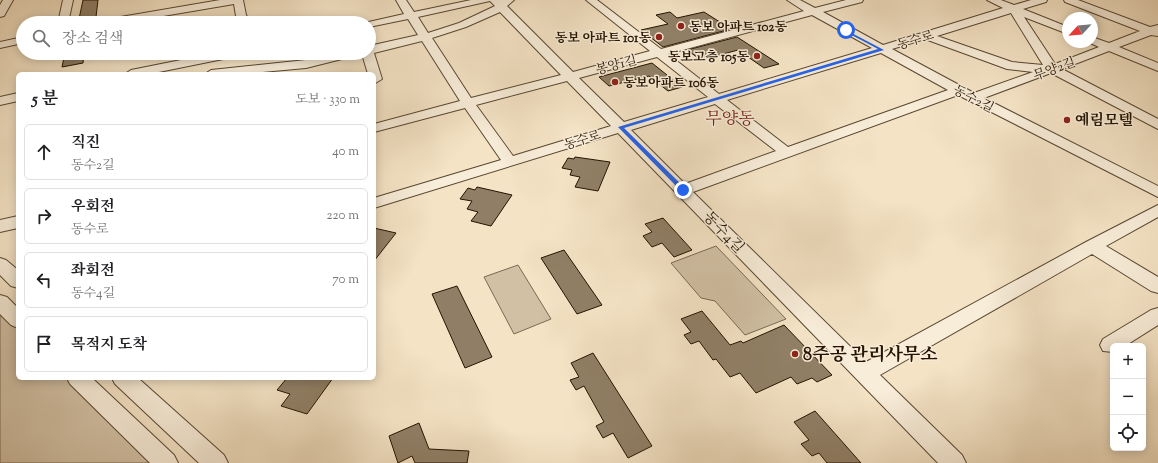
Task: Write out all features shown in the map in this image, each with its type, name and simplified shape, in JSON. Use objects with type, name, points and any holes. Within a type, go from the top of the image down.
[{"type":"street","points":[[0,14],[8,0]]},
{"type":"street","points":[[64,16],[68,0]]},
{"type":"street","points":[[141,16],[216,2],[238,0],[241,16]]},
{"type":"street","points":[[401,0],[426,36],[468,103],[510,161]]},
{"type":"street","points":[[376,23],[486,0]]},
{"type":"street","points":[[591,0],[787,153]]},
{"type":"street","name":"동수2길","points":[[792,0],[972,98],[1158,192]]},
{"type":"street","name":"봉양1길","points":[[376,127],[858,0]]},
{"type":"street","points":[[992,0],[1062,29]]},
{"type":"street","name":"동수로","points":[[376,202],[621,127],[882,50],[1042,0]]},
{"type":"street","points":[[1069,0],[1156,31]]},
{"type":"street","points":[[376,50],[456,27],[502,2]]},
{"type":"street","name":"동수4길","points":[[502,2],[570,76],[954,463]]},
{"type":"street","points":[[184,8],[185,16]]},
{"type":"street","points":[[1014,9],[1052,69]]},
{"type":"street","name":"무양2길","points":[[972,98],[1156,31]]},
{"type":"street","points":[[928,36],[946,44],[1011,66],[1052,69],[1158,124]]},
{"type":"street","points":[[0,45],[16,42]]},
{"type":"street","points":[[1098,43],[1158,67]]},
{"type":"street","points":[[150,72],[182,60]]},
{"type":"street","points":[[266,60],[268,67]]},
{"type":"street","points":[[227,72],[306,64],[325,60]]},
{"type":"street","points":[[370,60],[374,72]]},
{"type":"street","points":[[683,190],[959,90]]},
{"type":"street","points":[[864,373],[1158,210]]},
{"type":"street","points":[[0,226],[16,222]]},
{"type":"street","points":[[1092,246],[1158,286]]},
{"type":"street","points":[[0,264],[16,279]]},
{"type":"street","points":[[0,302],[16,316]]},
{"type":"street","points":[[1113,343],[1158,315]]},
{"type":"street","points":[[80,380],[166,463]]},
{"type":"street","points":[[125,380],[216,463]]},
{"type":"shaded area","points":[[716,246],[786,319],[745,335],[715,301],[701,298],[671,263]]},
{"type":"shaded area","points":[[518,265],[551,319],[514,334],[484,277]]},
{"type":"shaded area","points":[[0,308],[16,323],[16,380],[75,380],[162,463],[0,463]]},
{"type":"building","points":[[83,0],[98,0],[96,16],[80,16]]},
{"type":"building","points":[[670,12],[677,18],[704,12],[731,29],[663,47],[641,30],[668,24],[656,15]]},
{"type":"building","name":"동보고층 105동","points":[[737,37],[779,64],[764,68],[738,50],[701,60],[687,50]]},
{"type":"building","points":[[64,60],[83,60],[83,63],[62,67]]},
{"type":"building","name":"동보아파트 106동","points":[[652,63],[682,87],[668,91],[649,76],[609,86],[599,77]]},
{"type":"building","points":[[575,157],[610,162],[598,191],[575,187],[580,177],[570,175],[572,170],[562,168],[568,158],[574,159]]},
{"type":"building","points":[[477,187],[512,195],[491,226],[471,221],[478,212],[467,209],[472,201],[460,199],[468,188],[475,190]]},
{"type":"building","points":[[663,218],[692,250],[674,257],[662,243],[652,247],[643,236],[652,232],[645,224]]},
{"type":"building","points":[[376,228],[396,233],[376,258]]},
{"type":"building","points":[[564,250],[602,305],[577,314],[541,258]]},
{"type":"building","points":[[457,286],[492,357],[465,368],[432,294]]},
{"type":"building","points":[[702,311],[730,345],[741,341],[743,343],[784,325],[832,375],[817,382],[812,378],[797,384],[791,377],[756,393],[740,373],[730,377],[716,359],[713,360],[699,341],[691,344],[684,335],[691,332],[681,319]]},
{"type":"building","points":[[593,353],[652,446],[628,458],[613,433],[603,438],[596,426],[604,422],[584,386],[576,390],[570,380],[579,377],[571,363]]},
{"type":"building","points":[[285,380],[332,380],[307,414],[281,406],[290,394],[277,390]]},
{"type":"building","points":[[815,411],[861,463],[827,463],[819,453],[812,456],[801,444],[809,440],[794,422]]},
{"type":"building","points":[[419,423],[429,449],[469,451],[467,463],[415,463],[412,456],[398,463],[389,436]]},
{"type":"place","name":"동보 아파트 102동","points":[[681,26]]},
{"type":"place","name":"동보 아파트 101동","points":[[659,37]]},
{"type":"place","name":"동보고층 105동","points":[[757,56]]},
{"type":"place","name":"동보아파트 106동","points":[[615,82]]},
{"type":"place","name":"예림모텔","points":[[1067,120]]},
{"type":"place","name":"8주공 관리사무소","points":[[795,354]]},
{"type":"district","name":"무양동","points":[[730,118]]},
{"type":"route","points":[[683,190],[621,127],[882,50],[846,30]]}]
